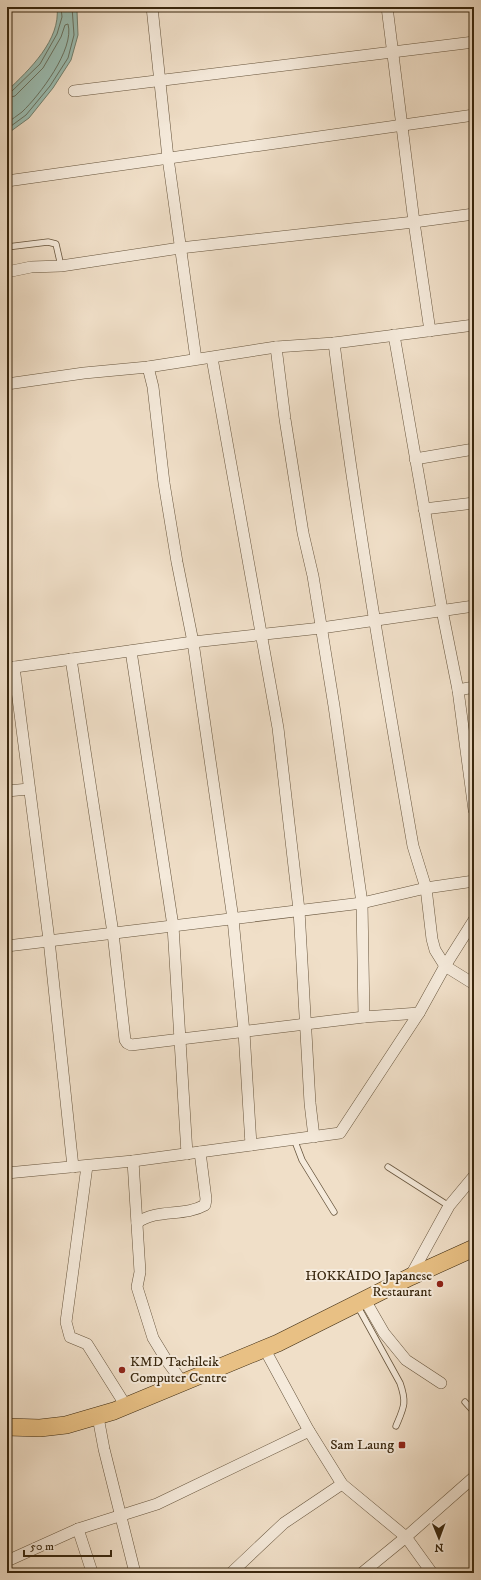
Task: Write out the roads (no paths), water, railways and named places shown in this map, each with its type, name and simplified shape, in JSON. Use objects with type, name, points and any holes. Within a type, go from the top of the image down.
[{"type":"main road","points":[[7,1427],[40,1428],[66,1425],[98,1417],[183,1383],[264,1348],[410,1277],[474,1248]]},
{"type":"street","points":[[152,7],[168,158],[196,359]]},
{"type":"street","points":[[387,7],[414,222],[430,331]]},
{"type":"street","points":[[74,91],[474,42]]},
{"type":"street","points":[[7,181],[474,115]]},
{"type":"street","points":[[7,272],[31,267],[61,266],[180,248],[474,214]]},
{"type":"street","points":[[7,384],[84,373],[212,358],[276,347],[334,342],[474,325]]},
{"type":"street","points":[[394,335],[472,771],[474,810]]},
{"type":"street","points":[[334,342],[374,620],[413,846],[426,888],[432,939],[435,950],[445,966],[474,984]]},
{"type":"street","points":[[276,347],[285,419],[302,526],[313,576],[334,706],[362,903],[364,1017]]},
{"type":"street","points":[[212,358],[278,728],[299,910],[310,1102],[314,1137]]},
{"type":"street","points":[[148,366],[153,387],[164,483],[177,562],[193,642],[233,919],[244,1032],[251,1145]]},
{"type":"street","points":[[415,459],[474,449]]},
{"type":"street","points":[[424,509],[474,503]]},
{"type":"street","points":[[73,1167],[49,940],[29,789],[10,668],[193,642],[321,628],[474,606]]},
{"type":"street","points":[[130,651],[173,926],[187,1154]]},
{"type":"street","points":[[70,659],[113,933],[125,1040],[127,1043],[130,1045],[364,1017],[419,1013]]},
{"type":"street","points":[[458,690],[474,688]]},
{"type":"street","points":[[7,791],[29,789]]},
{"type":"street","points":[[7,946],[362,903],[426,888],[474,881]]},
{"type":"street","points":[[7,1173],[133,1161],[340,1133],[419,1013],[445,966],[474,920]]},
{"type":"street","points":[[137,1223],[148,1216],[197,1210],[205,1205],[206,1199],[200,1152]]},
{"type":"street","points":[[133,1161],[140,1272],[137,1287],[138,1293],[153,1338],[183,1383]]},
{"type":"street","points":[[87,1166],[66,1322],[70,1337],[87,1344],[126,1406]]},
{"type":"street","points":[[410,1277],[449,1206],[474,1176]]},
{"type":"street","points":[[361,1302],[406,1360],[441,1383]]},
{"type":"street","points":[[264,1348],[309,1431],[342,1484],[406,1537],[432,1573]]},
{"type":"street","points":[[98,1417],[104,1449],[135,1573]]},
{"type":"street","points":[[7,1561],[78,1529],[157,1504],[309,1431]]},
{"type":"street","points":[[362,1573],[406,1537],[474,1477]]},
{"type":"street","points":[[231,1573],[284,1523],[342,1484]]},
{"type":"street","points":[[78,1529],[92,1572]]},
{"type":"lane","points":[[7,247],[48,242],[56,244],[61,266]]},
{"type":"lane","points":[[294,1139],[302,1160],[334,1212]]},
{"type":"lane","points":[[388,1167],[449,1206]]},
{"type":"lane","points":[[361,1302],[400,1384],[404,1396],[404,1406],[396,1426]]},
{"type":"lane","points":[[465,1402],[474,1412]]},
{"type":"water","points":[[57,7],[76,7],[78,35],[71,60],[53,88],[29,118],[7,134],[7,91],[34,64],[49,43],[57,19]]},
{"type":"place","name":"HOKKAIDO Japanese Restaurant","points":[[440,1284]]},
{"type":"place","name":"KMD Tachileik Computer Centre","points":[[122,1370]]},
{"type":"place","name":"Sam Laung","points":[[402,1445]]}]
